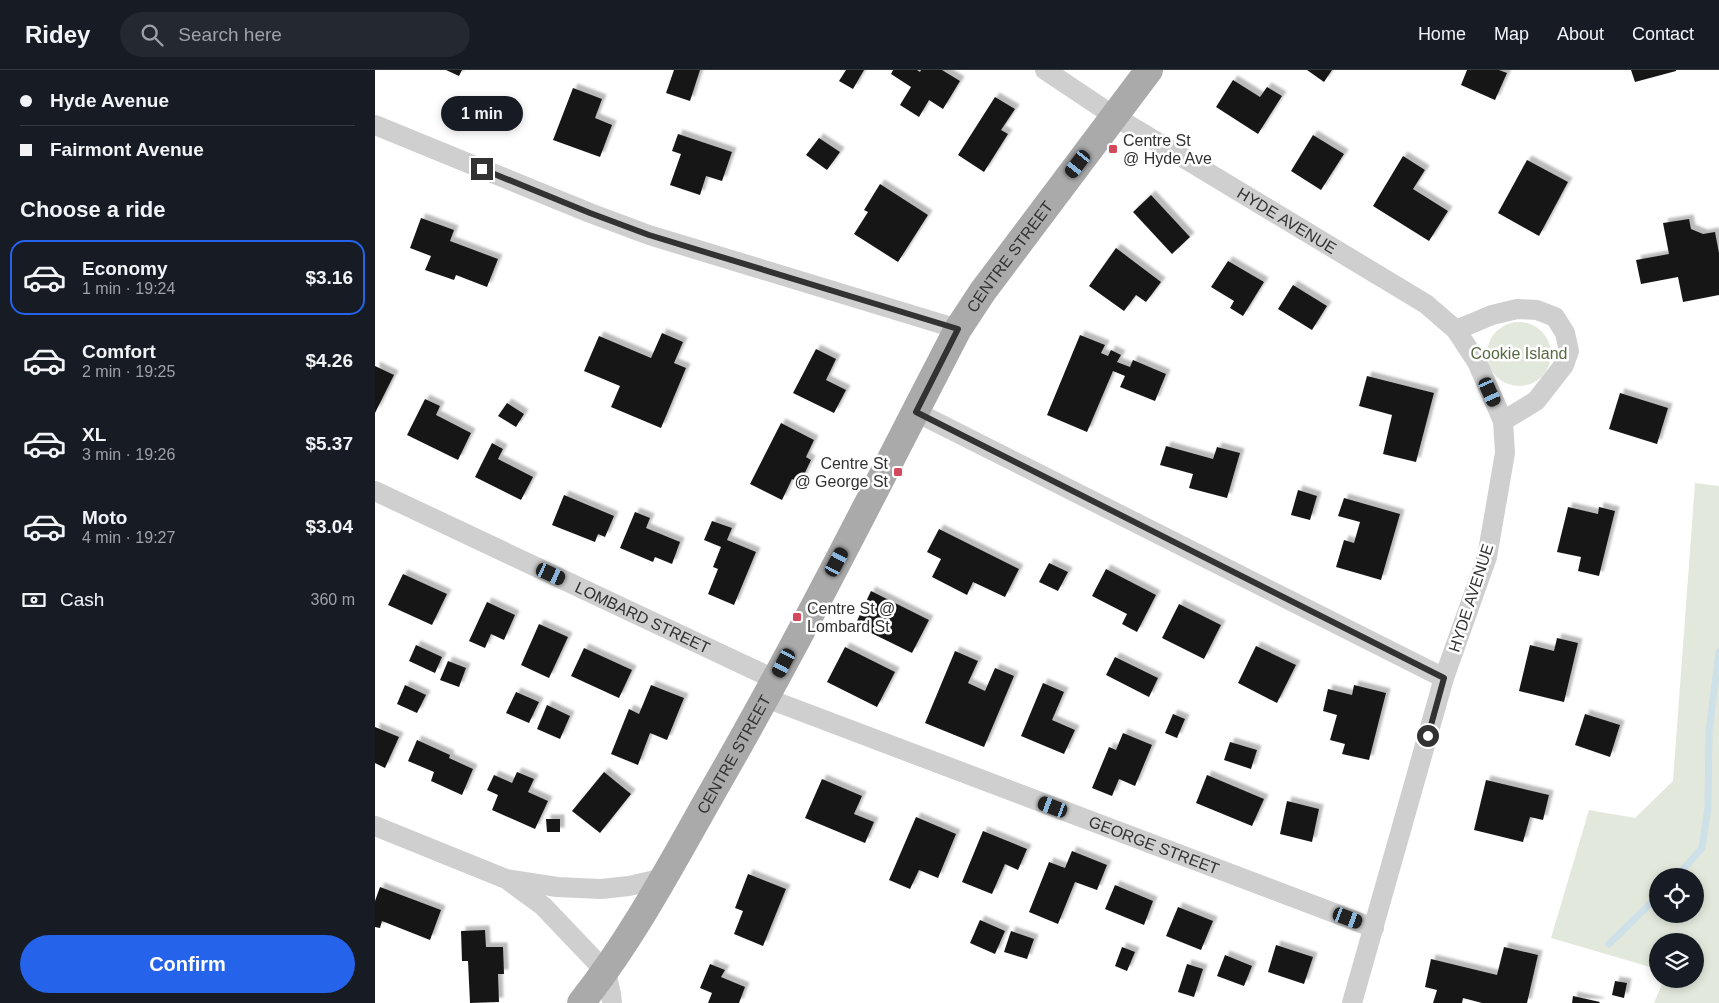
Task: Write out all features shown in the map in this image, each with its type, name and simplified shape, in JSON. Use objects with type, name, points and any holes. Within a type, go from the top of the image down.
[{"type":"main road","name":"CENTRE STREET","points":[[581,1003],[606,972],[664,878],[771,689],[958,329],[983,291],[1149,70]]},
{"type":"street","name":"HYDE AVENUE","points":[[1045,70],[1114,116],[1426,304],[1456,330],[1477,362],[1503,421],[1505,453],[1487,557],[1444,678],[1352,1003]]},
{"type":"street","points":[[375,125],[590,213],[649,235],[958,329]]},
{"type":"street","points":[[1456,330],[1492,315],[1517,309],[1537,310],[1555,318],[1565,333],[1569,351],[1564,365],[1535,401],[1503,421]]},
{"type":"street","points":[[916,412],[1444,678]]},
{"type":"street","name":"LOMBARD STREET","points":[[375,491],[771,689]]},
{"type":"street","name":"GEORGE STREET","points":[[771,689],[1374,928]]},
{"type":"street","points":[[375,826],[506,879],[557,887],[601,889],[629,886],[664,878]]},
{"type":"street","points":[[506,879],[543,906],[606,972],[612,1003]]},
{"type":"green space","name":"Cookie Island","points":[[1513,322],[1525,322],[1542,331],[1549,342],[1551,354],[1549,366],[1542,377],[1525,386],[1513,386],[1501,381],[1492,372],[1487,360],[1487,348],[1492,336],[1501,327]]},
{"type":"green space","points":[[1695,483],[1719,486],[1719,1003],[1654,1003],[1660,988],[1704,988],[1704,933],[1649,933],[1649,967],[1551,938],[1589,810],[1635,818],[1673,781]]},
{"type":"building","points":[[446,70],[462,70],[459,76]]},
{"type":"building","points":[[674,70],[700,70],[690,101],[666,93]]},
{"type":"building","points":[[846,70],[864,70],[853,89],[839,81]]},
{"type":"building","points":[[893,70],[917,70],[920,72],[921,70],[942,70],[960,81],[943,109],[929,100],[919,117],[900,105],[911,87],[891,74]]},
{"type":"building","points":[[1307,70],[1332,70],[1324,82]]},
{"type":"building","points":[[1467,70],[1499,70],[1507,73],[1495,100],[1461,85]]},
{"type":"building","points":[[1631,70],[1676,70],[1676,71],[1635,82]]},
{"type":"building","points":[[1233,80],[1260,97],[1267,87],[1282,96],[1258,134],[1216,107]]},
{"type":"building","points":[[573,88],[602,99],[595,118],[612,125],[600,157],[553,140]]},
{"type":"building","points":[[995,97],[1015,109],[1001,130],[1008,134],[984,172],[958,155]]},
{"type":"building","points":[[678,134],[732,152],[722,181],[706,176],[700,195],[670,185],[681,154],[672,151]]},
{"type":"building","points":[[1313,135],[1344,154],[1321,190],[1291,171]]},
{"type":"building","points":[[819,138],[840,152],[827,170],[806,155]]},
{"type":"building","points":[[1403,156],[1425,170],[1413,189],[1448,211],[1429,241],[1373,206]]},
{"type":"building","points":[[1527,160],[1568,182],[1539,236],[1498,213]]},
{"type":"building","points":[[880,184],[928,215],[898,262],[854,234],[868,212],[864,210]]},
{"type":"building","points":[[1151,195],[1190,237],[1172,254],[1133,212]]},
{"type":"building","points":[[421,218],[454,230],[450,241],[498,259],[487,287],[456,275],[454,280],[425,270],[431,256],[410,248]]},
{"type":"building","points":[[1689,219],[1691,229],[1703,234],[1715,232],[1719,253],[1719,295],[1683,302],[1678,277],[1641,284],[1636,260],[1669,254],[1663,223]]},
{"type":"building","points":[[1116,248],[1161,282],[1146,302],[1136,295],[1124,311],[1089,286]]},
{"type":"building","points":[[1228,261],[1264,282],[1243,316],[1230,308],[1234,301],[1211,287]]},
{"type":"building","points":[[1293,285],[1327,306],[1312,330],[1278,309]]},
{"type":"building","points":[[662,333],[683,342],[674,363],[686,368],[661,428],[611,407],[620,386],[584,371],[599,336],[651,358]]},
{"type":"building","points":[[1080,335],[1105,345],[1101,353],[1108,356],[1111,350],[1121,355],[1117,362],[1130,367],[1133,360],[1166,374],[1155,401],[1120,387],[1125,376],[1113,371],[1087,432],[1047,415]]},
{"type":"building","points":[[816,349],[836,359],[826,380],[846,390],[834,413],[793,393]]},
{"type":"building","points":[[375,366],[394,375],[375,413]]},
{"type":"building","points":[[1367,376],[1434,393],[1416,462],[1383,454],[1392,415],[1359,406]]},
{"type":"building","points":[[1620,393],[1668,408],[1657,444],[1609,429]]},
{"type":"building","points":[[425,399],[440,406],[436,415],[471,433],[458,460],[407,435]]},
{"type":"building","points":[[507,403],[524,414],[516,427],[498,416]]},
{"type":"building","points":[[781,423],[814,440],[806,457],[811,460],[800,483],[792,479],[782,500],[750,484]]},
{"type":"building","points":[[492,443],[503,449],[498,459],[533,477],[521,500],[475,477]]},
{"type":"building","points":[[1166,446],[1213,459],[1217,447],[1240,453],[1227,498],[1189,488],[1193,474],[1160,465]]},
{"type":"building","points":[[1298,490],[1317,496],[1310,520],[1291,515]]},
{"type":"building","points":[[564,495],[614,516],[605,537],[598,534],[595,542],[552,525]]},
{"type":"building","points":[[1344,498],[1400,514],[1381,580],[1336,567],[1344,540],[1354,543],[1360,522],[1338,516]]},
{"type":"building","points":[[1568,507],[1598,514],[1599,507],[1615,511],[1599,576],[1578,571],[1581,557],[1557,552]]},
{"type":"building","points":[[635,512],[650,518],[646,528],[680,542],[672,564],[655,557],[653,562],[620,548]]},
{"type":"building","points":[[712,521],[732,528],[727,540],[756,552],[734,605],[708,594],[718,569],[713,567],[721,547],[704,540]]},
{"type":"building","points":[[939,529],[1019,569],[1005,597],[973,582],[967,595],[932,577],[941,559],[927,552]]},
{"type":"building","points":[[1049,563],[1068,572],[1058,591],[1039,582]]},
{"type":"building","points":[[1106,569],[1156,595],[1137,632],[1122,624],[1127,614],[1092,596]]},
{"type":"building","points":[[403,574],[447,594],[432,625],[388,605]]},
{"type":"building","points":[[871,591],[929,620],[912,653],[855,625]]},
{"type":"building","points":[[487,602],[515,615],[504,640],[491,634],[485,648],[469,641]]},
{"type":"building","points":[[1179,604],[1221,625],[1204,659],[1162,638]]},
{"type":"building","points":[[539,624],[568,637],[549,678],[521,665]]},
{"type":"building","points":[[1557,638],[1578,643],[1564,702],[1519,691],[1530,645],[1554,651]]},
{"type":"building","points":[[416,645],[442,657],[435,673],[409,661]]},
{"type":"building","points":[[1256,646],[1296,665],[1277,703],[1238,683]]},
{"type":"building","points":[[845,647],[895,672],[877,707],[827,682]]},
{"type":"building","points":[[584,648],[632,670],[619,698],[571,676]]},
{"type":"building","points":[[955,651],[978,661],[968,683],[985,691],[995,668],[1014,676],[984,747],[925,723]]},
{"type":"building","points":[[1115,657],[1158,678],[1149,697],[1106,675]]},
{"type":"building","points":[[448,661],[466,668],[459,687],[440,680]]},
{"type":"building","points":[[1043,683],[1064,692],[1052,720],[1075,730],[1064,754],[1021,736]]},
{"type":"building","points":[[405,685],[426,695],[417,713],[397,704]]},
{"type":"building","points":[[651,685],[684,698],[667,740],[650,733],[638,765],[611,754],[629,709],[639,714]]},
{"type":"building","points":[[1354,685],[1386,693],[1369,760],[1342,754],[1345,744],[1330,740],[1337,715],[1323,711],[1328,689],[1352,695]]},
{"type":"building","points":[[516,692],[539,702],[529,723],[506,713]]},
{"type":"building","points":[[547,705],[570,716],[560,739],[537,729]]},
{"type":"building","points":[[1173,714],[1185,719],[1177,738],[1165,733]]},
{"type":"building","points":[[1585,714],[1620,725],[1610,757],[1575,745]]},
{"type":"building","points":[[375,727],[399,737],[385,768],[375,763]]},
{"type":"building","points":[[1123,733],[1152,745],[1135,786],[1119,779],[1112,796],[1092,788],[1109,747],[1116,750]]},
{"type":"building","points":[[417,740],[450,755],[449,758],[473,769],[462,795],[431,781],[434,772],[408,761]]},
{"type":"building","points":[[1230,742],[1257,750],[1251,769],[1224,760]]},
{"type":"building","points":[[517,772],[534,779],[528,792],[548,801],[535,829],[492,810],[498,795],[487,790],[494,775],[512,783]]},
{"type":"building","points":[[604,772],[631,794],[600,833],[572,811]]},
{"type":"building","points":[[1207,775],[1264,799],[1252,826],[1196,803]]},
{"type":"building","points":[[822,779],[862,796],[854,814],[874,822],[865,843],[805,818]]},
{"type":"building","points":[[1486,780],[1549,795],[1543,820],[1530,817],[1523,842],[1474,830]]},
{"type":"building","points":[[1287,801],[1319,809],[1312,842],[1280,834]]},
{"type":"building","points":[[916,817],[956,834],[938,878],[919,870],[910,889],[889,880]]},
{"type":"building","points":[[546,819],[560,819],[560,832],[547,832]]},
{"type":"building","points":[[983,831],[1027,849],[1018,870],[1005,864],[992,894],[962,882]]},
{"type":"building","points":[[1072,851],[1107,865],[1097,890],[1075,882],[1058,924],[1029,912],[1049,862],[1065,868]]},
{"type":"building","points":[[748,874],[786,889],[763,946],[734,934],[743,911],[735,908]]},
{"type":"building","points":[[1115,885],[1153,901],[1144,925],[1105,909]]},
{"type":"building","points":[[380,887],[441,910],[430,940],[382,921],[380,928],[375,927],[375,901]]},
{"type":"building","points":[[1178,907],[1213,921],[1201,950],[1166,936]]},
{"type":"building","points":[[980,920],[1005,931],[995,954],[970,943]]},
{"type":"building","points":[[485,930],[486,947],[503,947],[504,974],[498,974],[499,1002],[470,1003],[468,961],[462,961],[461,931]]},
{"type":"building","points":[[1011,931],[1034,939],[1027,959],[1004,952]]},
{"type":"building","points":[[1276,945],[1313,957],[1304,984],[1268,972]]},
{"type":"building","points":[[1122,947],[1135,952],[1127,971],[1115,966]]},
{"type":"building","points":[[1504,947],[1538,955],[1527,1003],[1482,1003],[1463,998],[1462,1003],[1433,1003],[1437,990],[1425,987],[1431,959],[1497,975]]},
{"type":"building","points":[[1225,955],[1252,966],[1244,986],[1217,976]]},
{"type":"building","points":[[710,964],[725,970],[721,977],[745,987],[739,1003],[708,1003],[712,993],[700,988]]},
{"type":"building","points":[[1187,964],[1203,969],[1194,997],[1178,992]]},
{"type":"building","points":[[1615,981],[1627,983],[1624,998],[1612,995]]},
{"type":"building","points":[[1573,996],[1600,1002],[1572,1003]]},
{"type":"waterway","points":[[1684,868],[1702,848],[1708,807],[1709,732],[1719,652]]},
{"type":"waterway","points":[[1609,944],[1649,905]]},
{"type":"place","name":"Centre St @ Hyde Ave","points":[[1113,149]]},
{"type":"place","name":"Centre St @ George St","points":[[898,472]]},
{"type":"place","name":"Centre St @ Lombard St","points":[[797,617]]},
{"type":"route","points":[[482,169],[649,235],[958,329],[916,412],[1444,678],[1428,736]]}]
